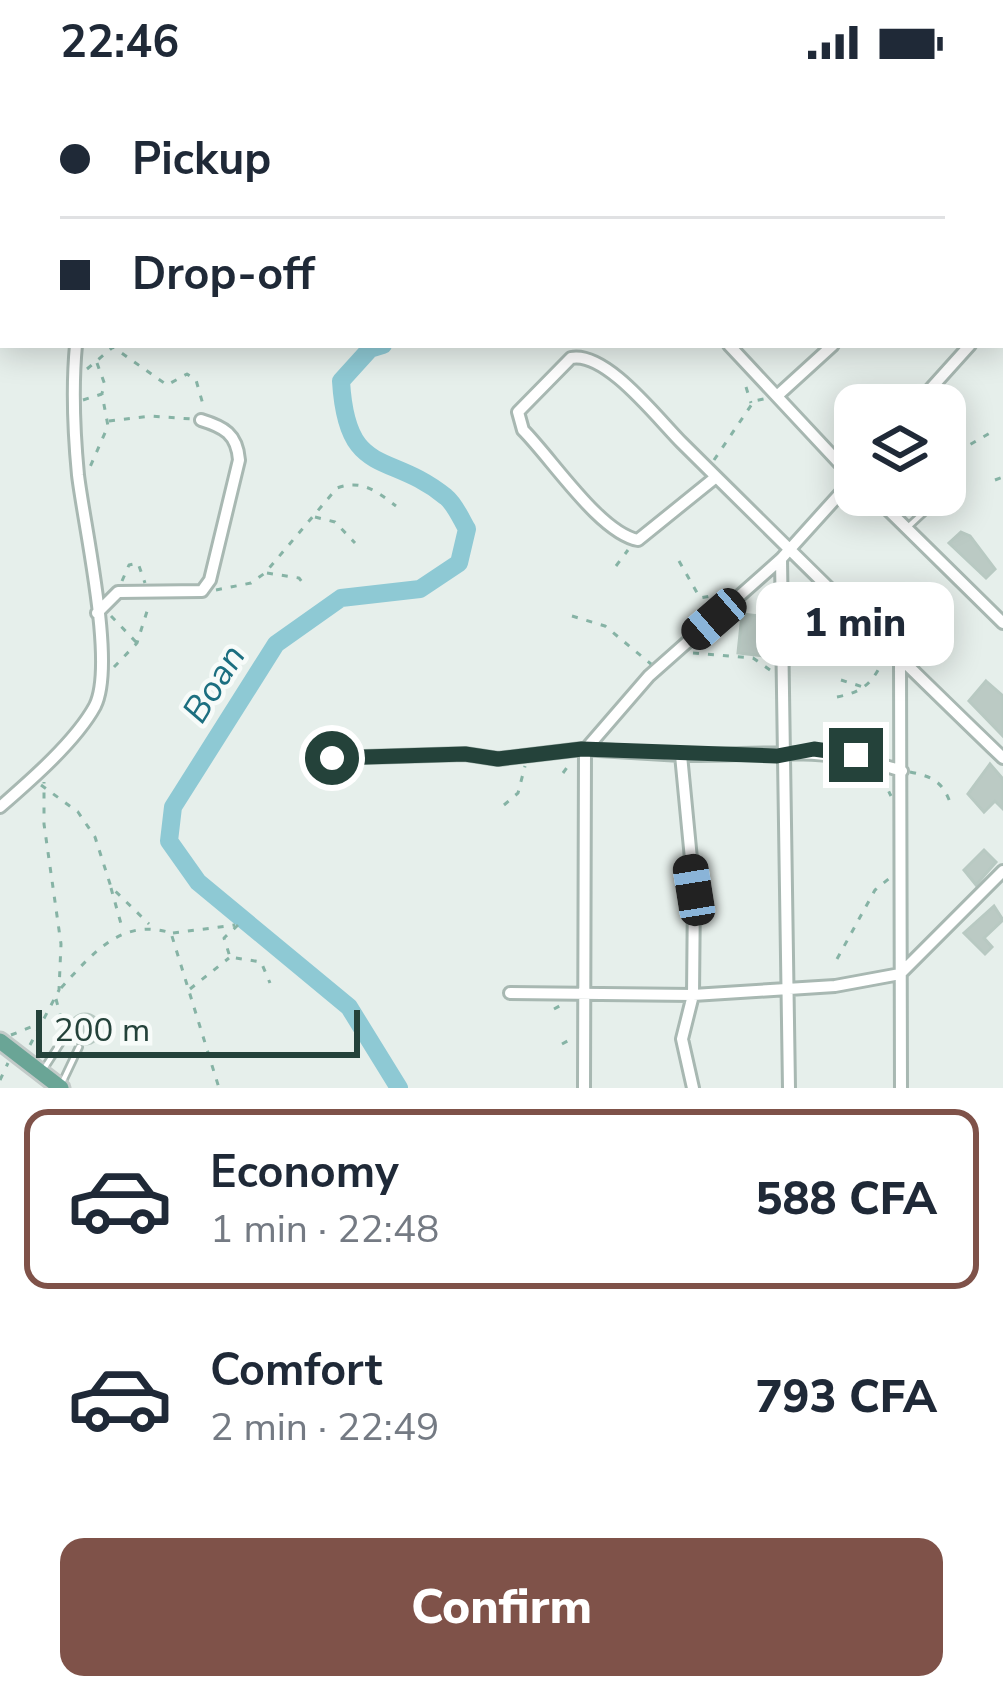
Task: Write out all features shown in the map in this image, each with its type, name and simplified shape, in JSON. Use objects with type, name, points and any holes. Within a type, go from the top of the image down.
[{"type":"main road","points":[[9,1047],[60,1087]]},
{"type":"street","points":[[0,807],[37,783],[92,711],[101,682],[99,609],[78,474],[76,348]]},
{"type":"street","points":[[732,348],[834,456]]},
{"type":"street","points":[[777,396],[830,348]]},
{"type":"street","points":[[935,384],[967,348]]},
{"type":"street","points":[[712,473],[638,540],[616,533],[601,520],[523,430],[518,412],[571,358],[593,357],[712,473],[784,556],[1003,758]]},
{"type":"street","points":[[99,609],[118,592],[202,591],[210,580],[238,460],[235,440],[226,429],[201,420]]},
{"type":"street","points":[[584,1088],[585,750],[657,668],[784,556],[834,501]]},
{"type":"street","points":[[897,516],[1003,623]]},
{"type":"street","points":[[784,556],[789,1088]]},
{"type":"street","points":[[900,659],[901,1088]]},
{"type":"street","points":[[332,758],[465,754],[498,759],[528,752],[585,750],[681,755],[814,749],[902,771]]},
{"type":"street","points":[[681,755],[694,890],[693,995],[682,1039],[693,1088]]},
{"type":"street","points":[[510,993],[693,995],[789,989],[900,974],[1003,872]]},
{"type":"lane","points":[[909,526],[920,516]]},
{"type":"lane","points":[[42,1072],[65,1036]]},
{"type":"lane","points":[[60,1087],[79,1047]]},
{"type":"path","points":[[75,375],[111,348]]},
{"type":"path","points":[[109,421],[152,416],[201,420],[205,407],[196,380],[187,374],[167,385],[113,348]]},
{"type":"path","points":[[78,474],[93,465],[109,421],[97,361]]},
{"type":"path","points":[[746,387],[752,405]]},
{"type":"path","points":[[76,403],[102,394]]},
{"type":"path","points":[[712,473],[752,405],[777,396]]},
{"type":"path","points":[[966,447],[995,430]]},
{"type":"path","points":[[995,480],[1003,477]]},
{"type":"path","points":[[202,591],[251,583],[265,573],[337,488],[352,483],[371,487],[396,506]]},
{"type":"path","points":[[314,517],[335,522],[355,543]]},
{"type":"path","points":[[616,566],[638,540]]},
{"type":"path","points":[[679,561],[700,598],[748,589]]},
{"type":"path","points":[[101,682],[147,624],[144,566],[130,565],[118,592]]},
{"type":"path","points":[[265,573],[299,578],[306,587]]},
{"type":"path","points":[[99,609],[136,643]]},
{"type":"path","points":[[572,616],[605,626],[657,668]]},
{"type":"path","points":[[837,697],[876,680],[889,648]]},
{"type":"path","points":[[679,649],[706,657],[753,658],[770,670]]},
{"type":"path","points":[[841,680],[865,688]]},
{"type":"path","points":[[504,805],[518,793],[528,752]]},
{"type":"path","points":[[53,758],[37,783],[61,944],[59,990]]},
{"type":"path","points":[[882,764],[882,782],[902,811]]},
{"type":"path","points":[[902,771],[932,776],[946,788],[952,808]]},
{"type":"path","points":[[37,783],[78,812],[95,837],[124,934]]},
{"type":"path","points":[[837,959],[875,890],[888,881],[903,856]]},
{"type":"path","points":[[111,886],[150,926],[171,933],[238,925],[224,938],[230,957]]},
{"type":"path","points":[[0,1080],[9,1047],[42,1022],[59,990],[97,948],[150,926]]},
{"type":"path","points":[[171,933],[179,972],[190,989],[219,1088]]},
{"type":"path","points":[[190,989],[230,957],[261,962],[270,983]]},
{"type":"path","points":[[55,997],[65,1036]]},
{"type":"path","points":[[9,1047],[42,1022]]},
{"type":"path","points":[[562,1044],[582,1034]]},
{"type":"building","points":[[961,532],[970,536],[995,569],[986,578],[949,543]]},
{"type":"building","points":[[742,614],[769,617],[765,656],[738,653]]},
{"type":"building","points":[[986,681],[1003,696],[1003,736],[969,701]]},
{"type":"building","points":[[990,764],[1003,779],[1003,809],[995,801],[984,812],[968,794]]},
{"type":"building","points":[[984,850],[996,862],[976,885],[964,870]]},
{"type":"building","points":[[994,906],[1003,920],[984,938],[992,947],[985,954],[964,933]]},
{"type":"building","points":[[85,1014],[100,1029],[85,1044],[70,1029]]},
{"type":"waterway","name":"Boan","points":[[373,348],[341,381],[352,434],[374,458],[425,483],[452,504],[467,529],[459,563],[420,589],[341,598],[276,644],[173,807],[169,841],[198,882],[349,1007],[399,1088]]},
{"type":"route","points":[[332,758],[392,760],[465,754],[498,759],[582,749],[777,756],[814,749],[856,755]]}]
